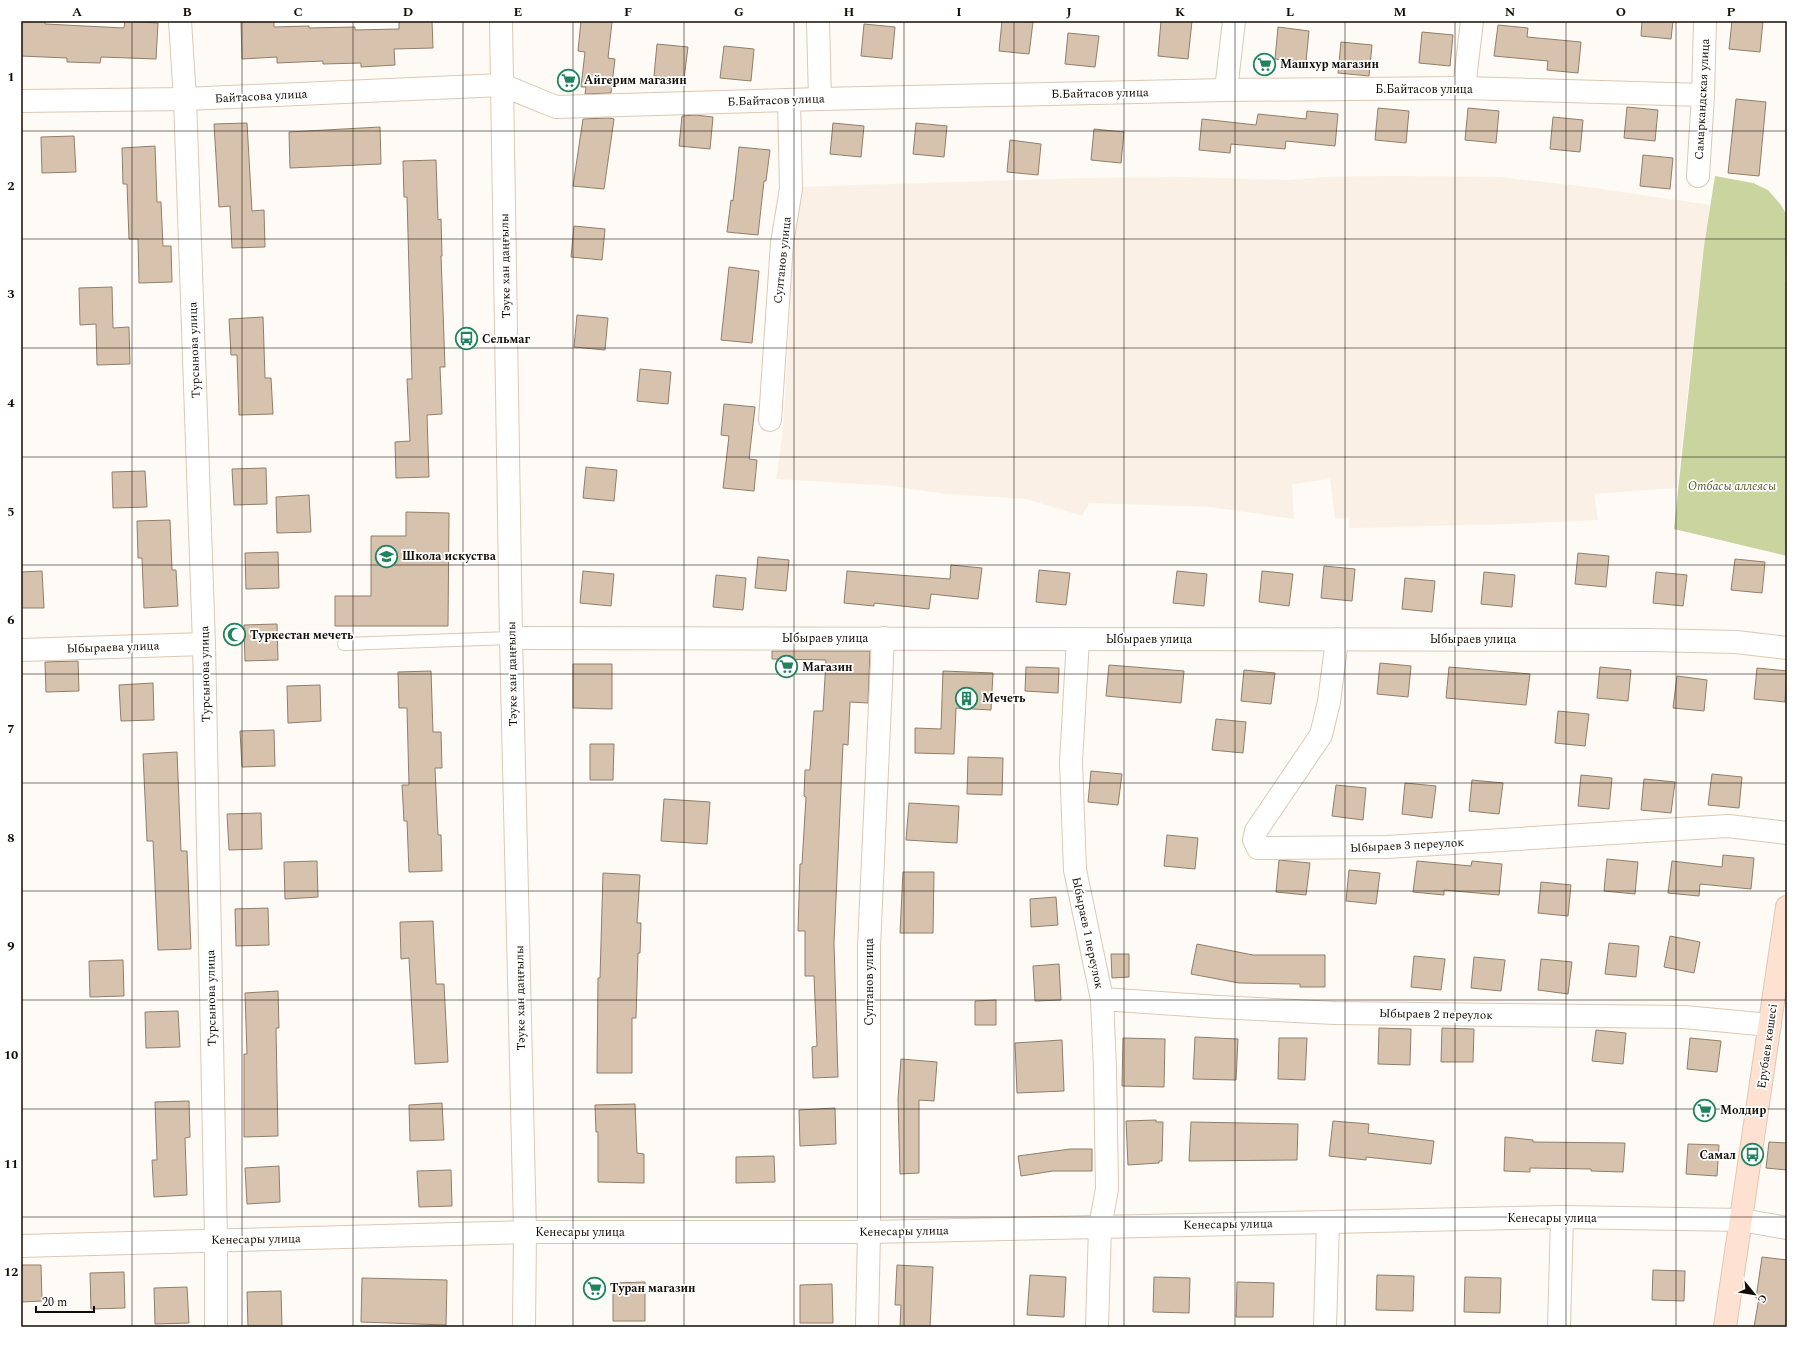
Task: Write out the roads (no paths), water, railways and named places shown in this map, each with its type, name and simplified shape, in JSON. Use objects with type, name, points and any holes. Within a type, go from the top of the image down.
[{"type":"main road","name":"Ерубаев көшесі","points":[[1725,1327],[1787,907]]},
{"type":"street","name":"Турсынова улица","points":[[180,21],[185,99],[204,644],[216,1240],[216,1327]]},
{"type":"street","name":"Тәуке хан даңғылы","points":[[501,21],[511,638],[525,1232],[524,1327]]},
{"type":"street","points":[[818,21],[820,99]]},
{"type":"street","points":[[1226,90],[1234,21]]},
{"type":"street","points":[[1464,88],[1472,21]]},
{"type":"street","name":"Самаркандская улица","points":[[1698,176],[1703,95],[1705,21]]},
{"type":"street","name":"Байтасова улица","points":[[21,101],[185,99],[502,85]]},
{"type":"street","name":"Б.Байтасов улица","points":[[502,85],[556,106],[1226,90],[1464,88],[1703,95]]},
{"type":"street","name":"Султанов улица","points":[[770,420],[782,243],[791,189],[789,100]]},
{"type":"street","name":"Ыбыраев улица","points":[[511,638],[1650,640],[1736,642],[1787,648]]},
{"type":"street","name":"Султанов улица","points":[[866,1327],[869,1232],[869,947],[883,638]]},
{"type":"street","name":"Ыбыраев 1 переулок","points":[[1078,639],[1071,762],[1075,870],[1102,999],[1107,1189],[1100,1227],[1097,1327]]},
{"type":"street","name":"Ыбыраев 3 переулок","points":[[1337,639],[1329,702],[1321,735],[1256,831],[1254,840],[1258,848],[1387,847],[1728,826],[1787,833]]},
{"type":"street","name":"Ыбыраева улица","points":[[21,650],[204,644]]},
{"type":"street","name":"Ыбыраев 2 переулок","points":[[1102,999],[1335,1013],[1684,1017],[1770,1025]]},
{"type":"street","points":[[1559,1327],[1562,1217]]},
{"type":"street","name":"Кенесары улица","points":[[21,1246],[525,1232],[869,1232],[1562,1217],[1741,1220],[1787,1228]]},
{"type":"street","points":[[1325,1327],[1328,1222]]},
{"type":"lane","points":[[344,644],[511,638]]},
{"type":"place","name":"Машхур магазин","points":[[1265,64]]},
{"type":"place","name":"Айгерим магазин","points":[[568,80]]},
{"type":"place","name":"Сельмаг","points":[[467,339]]},
{"type":"place","name":"Школа искуства","points":[[387,556]]},
{"type":"place","name":"Туркестан мечеть","points":[[234,635]]},
{"type":"place","name":"Магазин","points":[[786,667]]},
{"type":"place","name":"Мечеть","points":[[967,698]]},
{"type":"place","name":"Молдир","points":[[1705,1110]]},
{"type":"place","name":"Самал","points":[[1752,1155]]},
{"type":"place","name":"Туран магазин","points":[[594,1288]]},
{"type":"park label","name":"Отбасы аллеясы","points":[[1732,486]]}]
